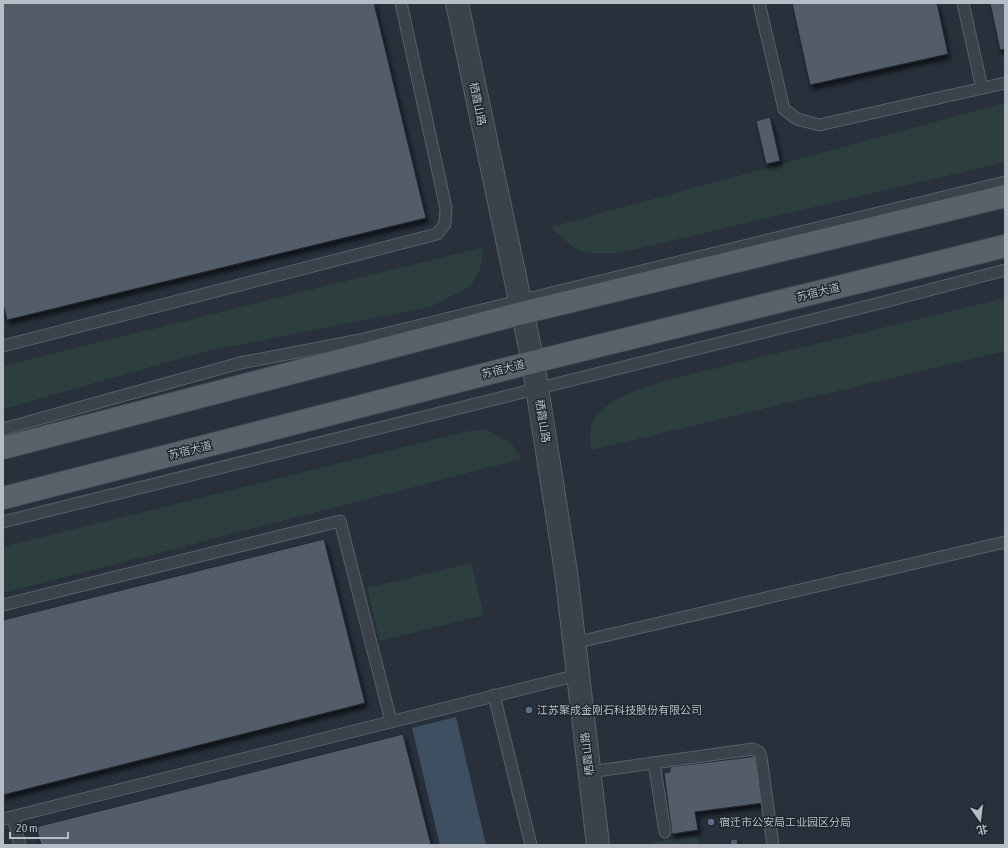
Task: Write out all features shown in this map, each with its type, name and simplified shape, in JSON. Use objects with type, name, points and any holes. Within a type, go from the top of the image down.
[{"type":"main road","points":[[3,448],[521,306],[1005,196]]},
{"type":"main road","name":"苏宿大道","points":[[3,498],[533,362],[1005,246]]},
{"type":"street","name":"栖霞山路","points":[[457,3],[533,362],[566,572],[598,845]]},
{"type":"lane","points":[[3,346],[437,234],[445,224],[446,208],[401,3]]},
{"type":"lane","points":[[759,3],[784,109],[797,119],[819,125],[1005,83]]},
{"type":"lane","points":[[963,3],[982,88]]},
{"type":"lane","points":[[3,429],[240,363],[360,340],[521,306],[1005,182]]},
{"type":"lane","points":[[3,522],[880,303],[1005,270]]},
{"type":"lane","points":[[3,605],[340,521],[391,721]]},
{"type":"lane","points":[[574,643],[1005,542]]},
{"type":"lane","points":[[20,845],[8,818],[578,675]]},
{"type":"lane","points":[[494,695],[531,845]]},
{"type":"lane","points":[[589,772],[744,749],[753,749],[759,752],[773,845]]},
{"type":"lane","points":[[654,763],[665,832]]},
{"type":"shaded area","points":[[1005,103],[1005,162],[619,253],[588,253],[581,251],[568,243],[551,227]]},
{"type":"shaded area","points":[[484,247],[480,269],[471,286],[430,307],[203,352],[3,409],[3,366]]},
{"type":"shaded area","points":[[1005,298],[1005,351],[591,450],[591,428],[603,409],[625,395],[638,390],[672,379]]},
{"type":"shaded area","points":[[487,430],[511,443],[522,459],[3,593],[3,547],[468,431]]},
{"type":"shaded area","points":[[471,563],[484,615],[380,641],[367,588]]},
{"type":"shaded area","points":[[697,836],[699,845],[652,845],[652,842]]},
{"type":"water","points":[[456,717],[486,845],[440,845],[412,728]]},
{"type":"building","points":[[3,3],[374,3],[426,218],[7,320],[3,304]]},
{"type":"building","points":[[792,3],[937,3],[948,54],[810,85]]},
{"type":"building","points":[[990,3],[1005,3],[1005,49],[1000,50]]},
{"type":"building","points":[[770,117],[780,161],[766,164],[756,121]]},
{"type":"building","points":[[324,539],[365,703],[3,795],[3,620]]},
{"type":"building","points":[[403,734],[431,845],[41,845],[36,827]]},
{"type":"building","points":[[757,756],[763,803],[695,812],[698,830],[672,834],[664,773],[670,772],[670,767]]},
{"type":"building","points":[[737,839],[738,845],[731,845],[730,840]]},
{"type":"place","name":"江苏聚成金刚石科技股份有限公司","points":[[529,710]]},
{"type":"place","name":"宿迁市公安局工业园区分局","points":[[711,822]]}]
